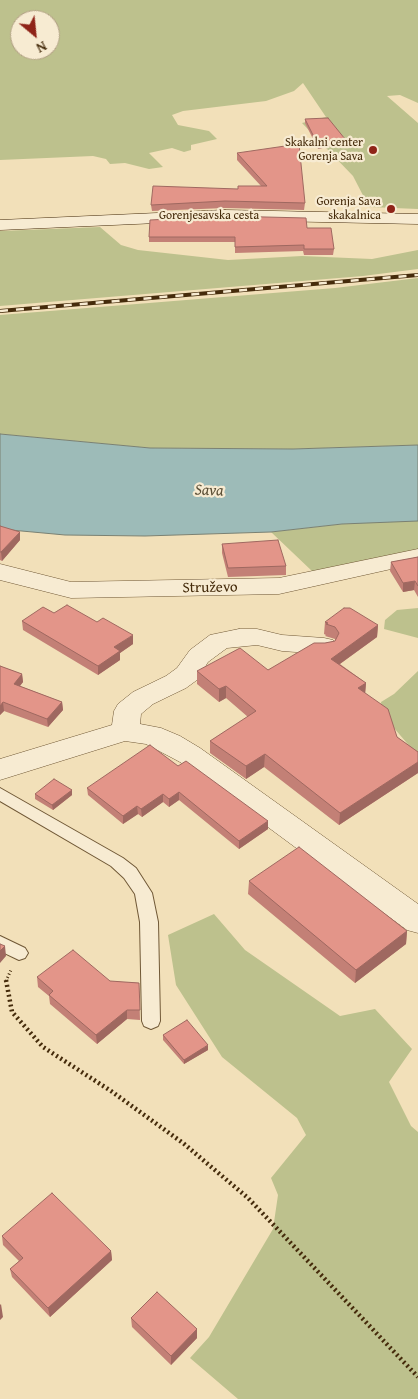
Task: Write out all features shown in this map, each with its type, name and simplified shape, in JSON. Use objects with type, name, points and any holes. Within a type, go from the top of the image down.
[{"type":"street","name":"Gorenjesavska cesta","points":[[0,224],[225,215],[418,218]]},
{"type":"street","name":"Struževo","points":[[0,572],[71,590],[279,586],[418,556]]},
{"type":"street","points":[[125,731],[128,711],[143,698],[176,682],[187,674],[199,656],[219,641],[238,637],[257,637],[282,643],[324,646]]},
{"type":"street","points":[[0,770],[90,740],[125,731],[151,735],[170,743],[190,756],[418,921]]},
{"type":"lane","points":[[0,794],[117,862],[130,873],[143,893],[149,922],[151,1021]]},
{"type":"lane","points":[[0,942],[19,954]]},
{"type":"path","points":[[19,954],[6,981],[12,1012],[44,1047],[64,1062],[111,1091],[183,1143],[248,1198],[418,1377]]},
{"type":"green space","points":[[0,0],[418,0],[418,103],[400,95],[387,96],[418,123],[418,209],[369,207],[353,176],[302,123],[326,117],[303,83],[294,91],[266,101],[183,111],[172,115],[178,125],[209,131],[217,139],[191,145],[191,150],[184,152],[172,148],[149,153],[163,167],[149,169],[125,163],[110,164],[106,159],[93,156],[0,160]]},
{"type":"green space","points":[[100,227],[121,245],[138,250],[228,260],[302,256],[372,259],[418,250],[418,269],[363,276],[0,306],[0,231]]},
{"type":"green space","points":[[418,278],[418,445],[293,449],[149,448],[0,434],[0,315],[335,288]]},
{"type":"green space","points":[[395,520],[418,521],[418,550],[313,572],[271,532],[342,524]]},
{"type":"green space","points":[[418,608],[418,638],[384,629],[385,620],[397,610]]},
{"type":"green space","points":[[418,671],[418,756],[382,714],[381,702],[394,694]]},
{"type":"green space","points":[[214,914],[245,950],[340,1016],[375,1009],[412,1049],[389,1082],[411,1126],[418,1132],[418,1399],[238,1399],[190,1358],[209,1337],[273,1229],[278,1195],[271,1178],[306,1135],[297,1118],[222,1057],[176,985],[168,935]]},
{"type":"water","name":"Sava","points":[[0,434],[150,448],[293,449],[418,445],[418,521],[342,524],[271,532],[145,536],[65,535],[0,529]]},
{"type":"building","points":[[328,118],[345,139],[318,145],[305,119]]},
{"type":"building","points":[[299,144],[305,203],[225,201],[151,205],[153,186],[238,189],[238,186],[267,186],[237,153]]},
{"type":"building","points":[[225,216],[306,218],[307,228],[331,228],[334,249],[304,249],[304,245],[235,247],[235,237],[149,237],[150,220]]},
{"type":"building","points":[[0,526],[20,532],[1,552],[0,552]]},
{"type":"building","points":[[278,540],[286,566],[228,568],[222,544]]},
{"type":"building","points":[[418,557],[418,586],[415,581],[403,583],[391,562]]},
{"type":"building","points":[[67,605],[97,622],[103,618],[133,635],[114,647],[120,651],[98,666],[22,621],[43,607],[54,613]]},
{"type":"building","points":[[344,608],[350,608],[378,625],[331,659],[366,683],[358,688],[388,709],[397,737],[418,752],[418,762],[340,813],[265,754],[246,766],[210,741],[256,711],[226,686],[219,689],[197,671],[240,648],[268,670],[314,643],[335,641],[339,633],[335,627],[325,622]]},
{"type":"building","points":[[0,666],[22,674],[14,684],[62,702],[47,719],[3,702],[0,706]]},
{"type":"building","points":[[150,745],[178,766],[186,761],[268,821],[239,841],[179,792],[169,799],[163,794],[141,809],[137,806],[123,816],[87,788]]},
{"type":"building","points":[[54,779],[72,790],[52,805],[35,794]]},
{"type":"building","points":[[299,847],[407,931],[356,970],[249,881]]},
{"type":"building","points":[[0,944],[5,946],[0,951]]},
{"type":"building","points":[[73,950],[110,981],[139,983],[140,1010],[127,1010],[96,1035],[49,995],[53,991],[37,977]]},
{"type":"building","points":[[187,1020],[208,1045],[184,1060],[163,1035]]},
{"type":"building","points":[[52,1193],[111,1251],[48,1308],[10,1269],[23,1258],[2,1236]]},
{"type":"building","points":[[157,1292],[197,1329],[171,1356],[131,1318]]},
{"type":"railway","points":[[0,311],[418,275]]},
{"type":"place","name":"Skakalni center Gorenja Sava","points":[[373,150]]},
{"type":"place","name":"Gorenja Sava skakalnica","points":[[391,209]]}]
